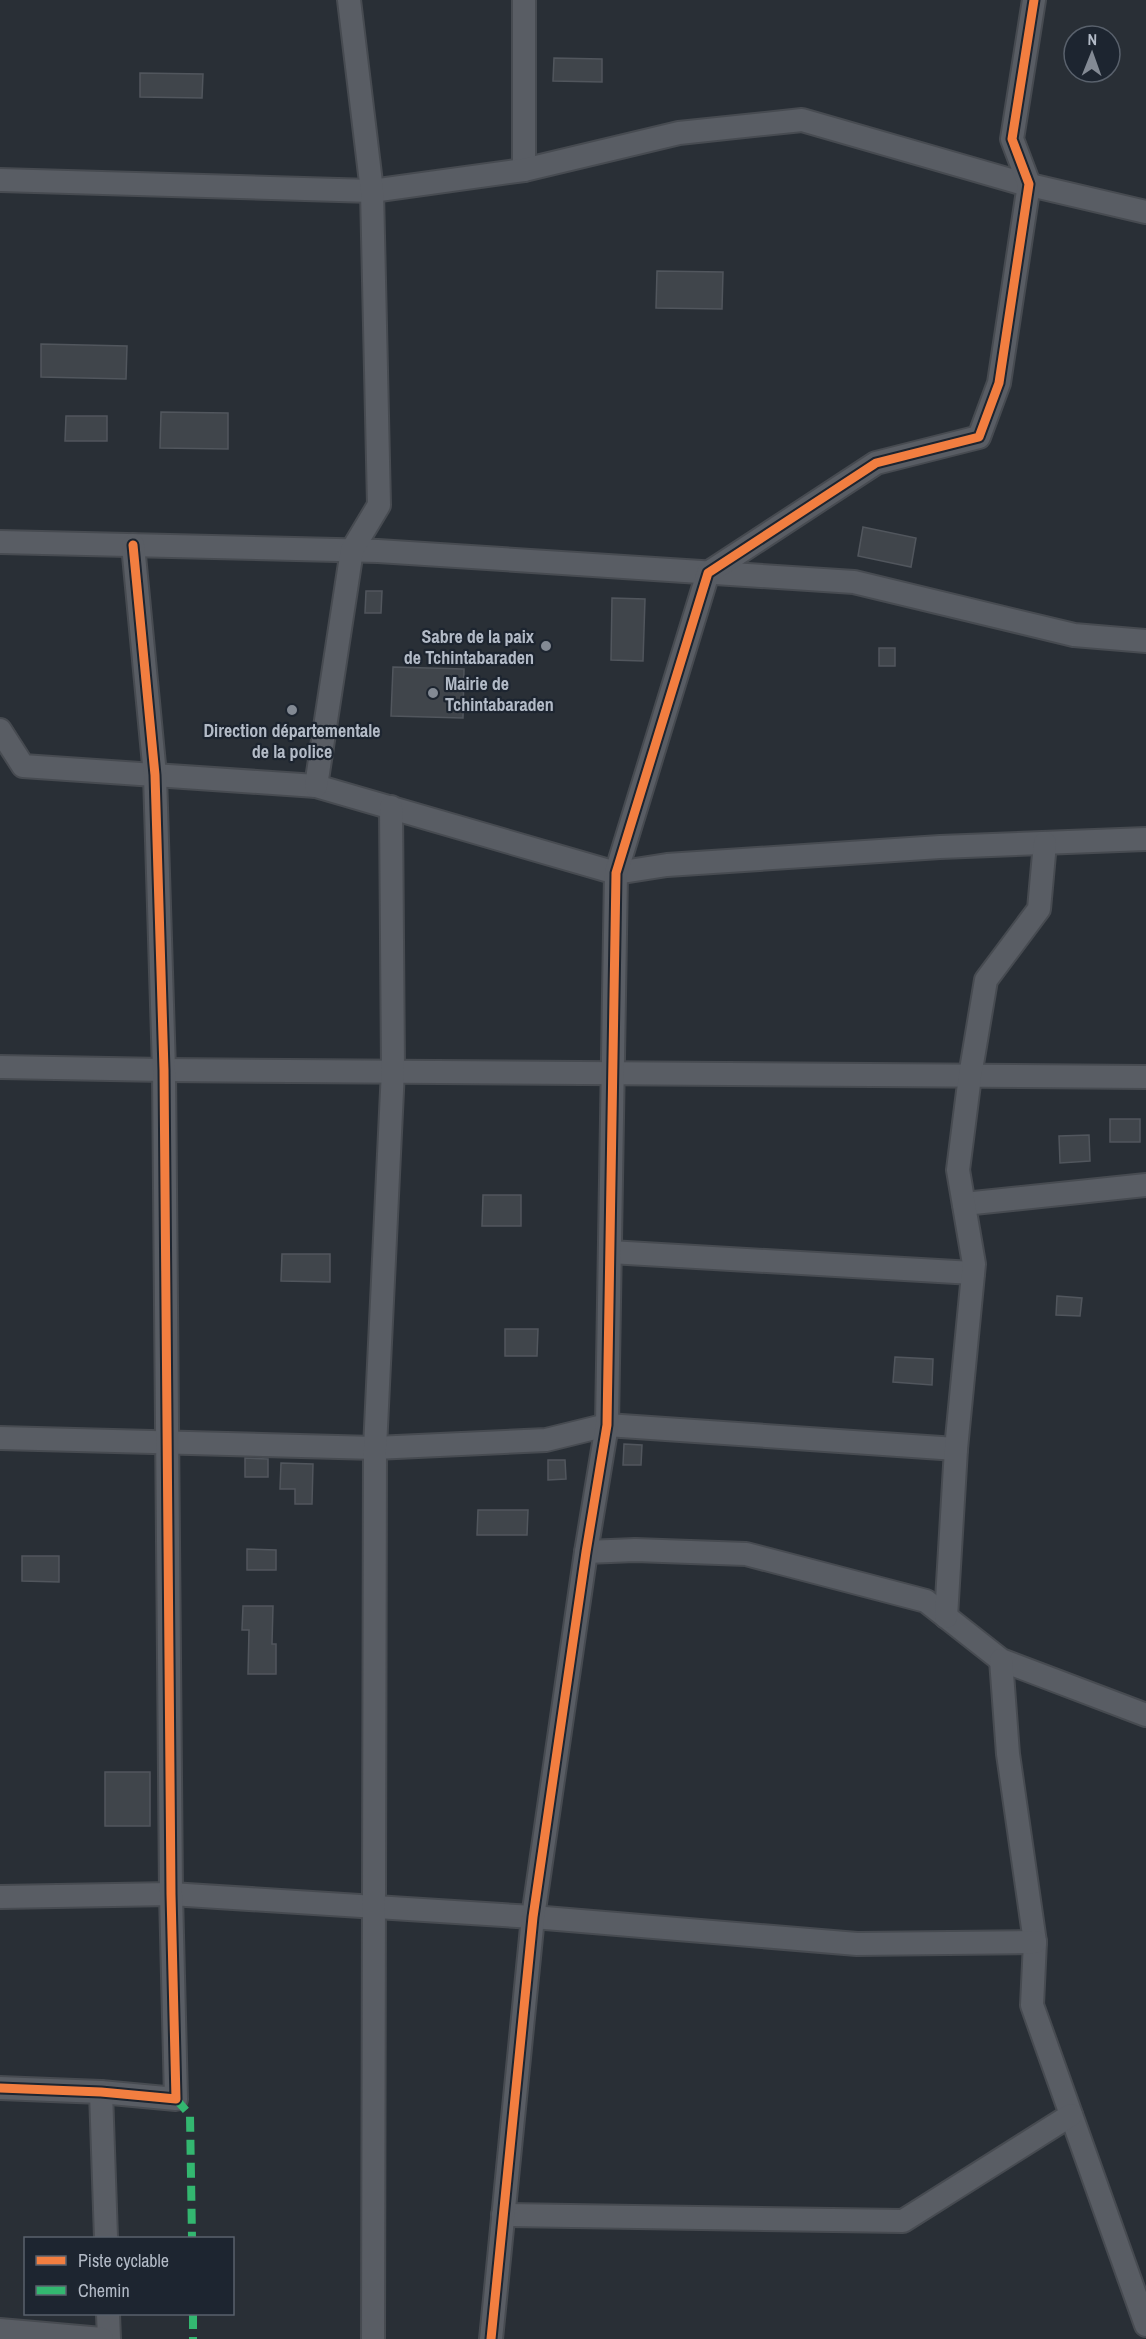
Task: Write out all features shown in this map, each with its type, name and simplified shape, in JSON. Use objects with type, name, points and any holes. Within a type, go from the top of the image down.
[{"type":"street","points":[[316,786],[352,550],[379,505],[372,191],[349,0]]},
{"type":"street","points":[[524,0],[524,170]]},
{"type":"street","points":[[491,2339],[533,1917],[586,1552],[607,1425],[616,873],[708,573],[876,463],[979,437],[999,383],[1029,184],[1012,139],[1034,0]]},
{"type":"street","points":[[0,180],[372,191],[524,170],[679,134],[802,120],[1029,184],[1146,212]]},
{"type":"street","points":[[0,542],[352,550],[854,582],[1074,635],[1146,641]]},
{"type":"street","points":[[0,2088],[101,2092],[176,2099],[171,1894],[164,1070],[155,775],[133,545]]},
{"type":"street","points":[[0,730],[23,766],[316,786],[616,873],[668,865],[940,847],[1146,839]]},
{"type":"street","points":[[373,2339],[372,1906],[375,1448],[393,1070],[391,807]]},
{"type":"street","points":[[946,1617],[956,1449],[974,1264],[958,1170],[970,1076],[986,980],[1039,909],[1045,843]]},
{"type":"street","points":[[0,1067],[1146,1077]]},
{"type":"street","points":[[964,1204],[1146,1185]]},
{"type":"street","points":[[610,1252],[973,1273]]},
{"type":"street","points":[[0,1438],[375,1448],[546,1440],[607,1425],[956,1449]]},
{"type":"street","points":[[586,1552],[635,1550],[746,1554],[926,1601],[1001,1660],[1146,1715]]},
{"type":"street","points":[[1001,1660],[1008,1754],[1035,1942],[1032,2005],[1146,2325]]},
{"type":"street","points":[[0,1897],[171,1894],[533,1917],[857,1944],[1035,1942]]},
{"type":"street","points":[[101,2092],[106,2237]]},
{"type":"street","points":[[503,2215],[903,2221],[1071,2115]]},
{"type":"street","points":[[108,2315],[109,2339]]},
{"type":"street","points":[[0,2330],[102,2339]]},
{"type":"building","points":[[554,58],[602,59],[602,82],[553,81]]},
{"type":"building","points":[[140,73],[203,74],[202,98],[140,97]]},
{"type":"building","points":[[657,271],[723,272],[722,309],[656,308]]},
{"type":"building","points":[[41,344],[127,346],[126,379],[41,377]]},
{"type":"building","points":[[161,412],[228,413],[228,449],[160,448]]},
{"type":"building","points":[[66,416],[107,416],[107,441],[65,441]]},
{"type":"building","points":[[863,527],[916,538],[911,567],[858,556]]},
{"type":"building","points":[[366,591],[382,591],[381,613],[365,613]]},
{"type":"building","points":[[612,598],[645,599],[643,661],[611,660]]},
{"type":"building","points":[[879,648],[895,648],[895,666],[879,666]]},
{"type":"building","points":[[393,667],[464,669],[463,718],[391,716]]},
{"type":"building","points":[[1110,1119],[1140,1119],[1140,1142],[1110,1142]]},
{"type":"building","points":[[1089,1135],[1090,1161],[1060,1163],[1059,1136]]},
{"type":"building","points":[[483,1195],[521,1195],[521,1226],[482,1226]]},
{"type":"building","points":[[282,1254],[330,1254],[330,1282],[281,1281]]},
{"type":"building","points":[[1057,1296],[1082,1298],[1080,1316],[1056,1315]]},
{"type":"building","points":[[505,1329],[538,1329],[537,1356],[505,1356]]},
{"type":"building","points":[[895,1357],[933,1359],[932,1385],[893,1382]]},
{"type":"building","points":[[624,1444],[642,1445],[641,1465],[623,1465]]},
{"type":"building","points":[[245,1458],[268,1459],[268,1477],[245,1477]]},
{"type":"building","points":[[548,1460],[565,1460],[566,1479],[548,1480]]},
{"type":"building","points":[[281,1463],[313,1464],[312,1504],[295,1504],[295,1489],[280,1489]]},
{"type":"building","points":[[478,1510],[528,1510],[527,1535],[477,1535]]},
{"type":"building","points":[[247,1549],[276,1550],[276,1570],[247,1570]]},
{"type":"building","points":[[22,1556],[59,1556],[59,1582],[22,1581]]},
{"type":"building","points":[[243,1606],[273,1606],[272,1644],[276,1644],[276,1674],[248,1674],[249,1630],[242,1630]]},
{"type":"building","points":[[105,1772],[150,1772],[150,1826],[105,1826]]},
{"type":"marked path","points":[[176,2099],[190,2115],[192,2237]]},
{"type":"marked path","points":[[193,2315],[193,2339]]},
{"type":"cycle path","points":[[491,2339],[533,1917],[586,1552],[607,1425],[616,873],[708,573],[876,463],[979,437],[999,383],[1029,184],[1012,139],[1034,0]]},
{"type":"cycle path","points":[[0,2088],[101,2092],[176,2099],[171,1894],[164,1070],[155,775],[133,545]]},
{"type":"place","name":"Sabre de la paix de Tchintabaraden","points":[[546,646]]},
{"type":"place","name":"Mairie de Tchintabaraden","points":[[433,693]]},
{"type":"place","name":"Direction départementale de la police","points":[[292,710]]}]
